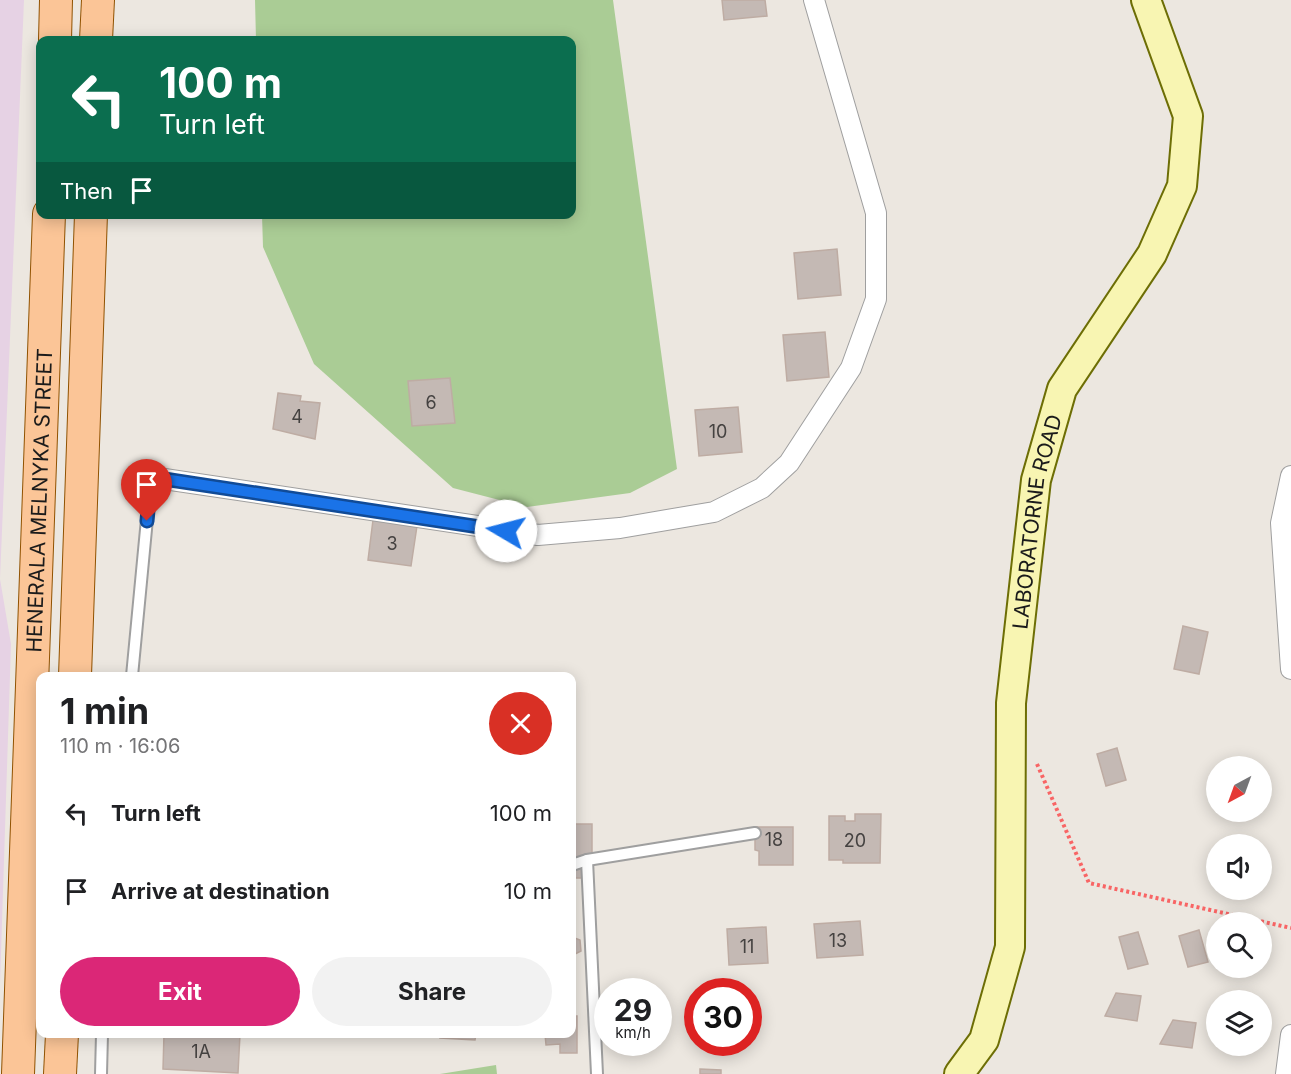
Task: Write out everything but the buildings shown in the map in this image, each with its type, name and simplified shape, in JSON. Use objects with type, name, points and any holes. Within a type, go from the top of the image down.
[{"type":"main road","points":[[55,36],[56,0]]},
{"type":"main road","points":[[96,36],[98,0]]},
{"type":"main road","name":"LABORATORNE ROAD","points":[[959,1074],[984,1040],[1010,947],[1011,703],[1036,480],[1062,389],[1152,254],[1182,186],[1188,116],[1146,0]]},
{"type":"main road","name":"HENERALA MELNYKA STREET","points":[[18,1074],[49,219]]},
{"type":"main road","name":"HENERALA MELNYKA STREET","points":[[75,672],[91,219]]},
{"type":"main road","points":[[60,1074],[62,1038]]},
{"type":"street","points":[[151,477],[538,535],[620,528],[714,512],[762,488],[789,463],[851,368],[876,299],[876,213],[814,0]]},
{"type":"street","points":[[1291,476],[1281,523],[1291,669]]},
{"type":"street","points":[[1286,1074],[1291,1035]]},
{"type":"lane","points":[[132,672],[151,477]]},
{"type":"lane","points":[[576,864],[755,832]]},
{"type":"lane","points":[[587,860],[597,1074]]},
{"type":"lane","points":[[101,1074],[102,1038]]},
{"type":"path","points":[[1034,756],[1089,883],[1291,928]]},
{"type":"shaded area","points":[[0,0],[24,0],[0,579]]},
{"type":"shaded area","points":[[0,579],[11,644],[0,984]]},
{"type":"green space","points":[[255,0],[613,0],[677,469],[630,493],[527,507],[453,488],[314,364],[263,247],[262,219],[576,219],[576,36],[256,36]]},
{"type":"green space","points":[[496,1065],[497,1074],[440,1074]]},
{"type":"route","points":[[147,521],[151,477],[506,531]]}]
